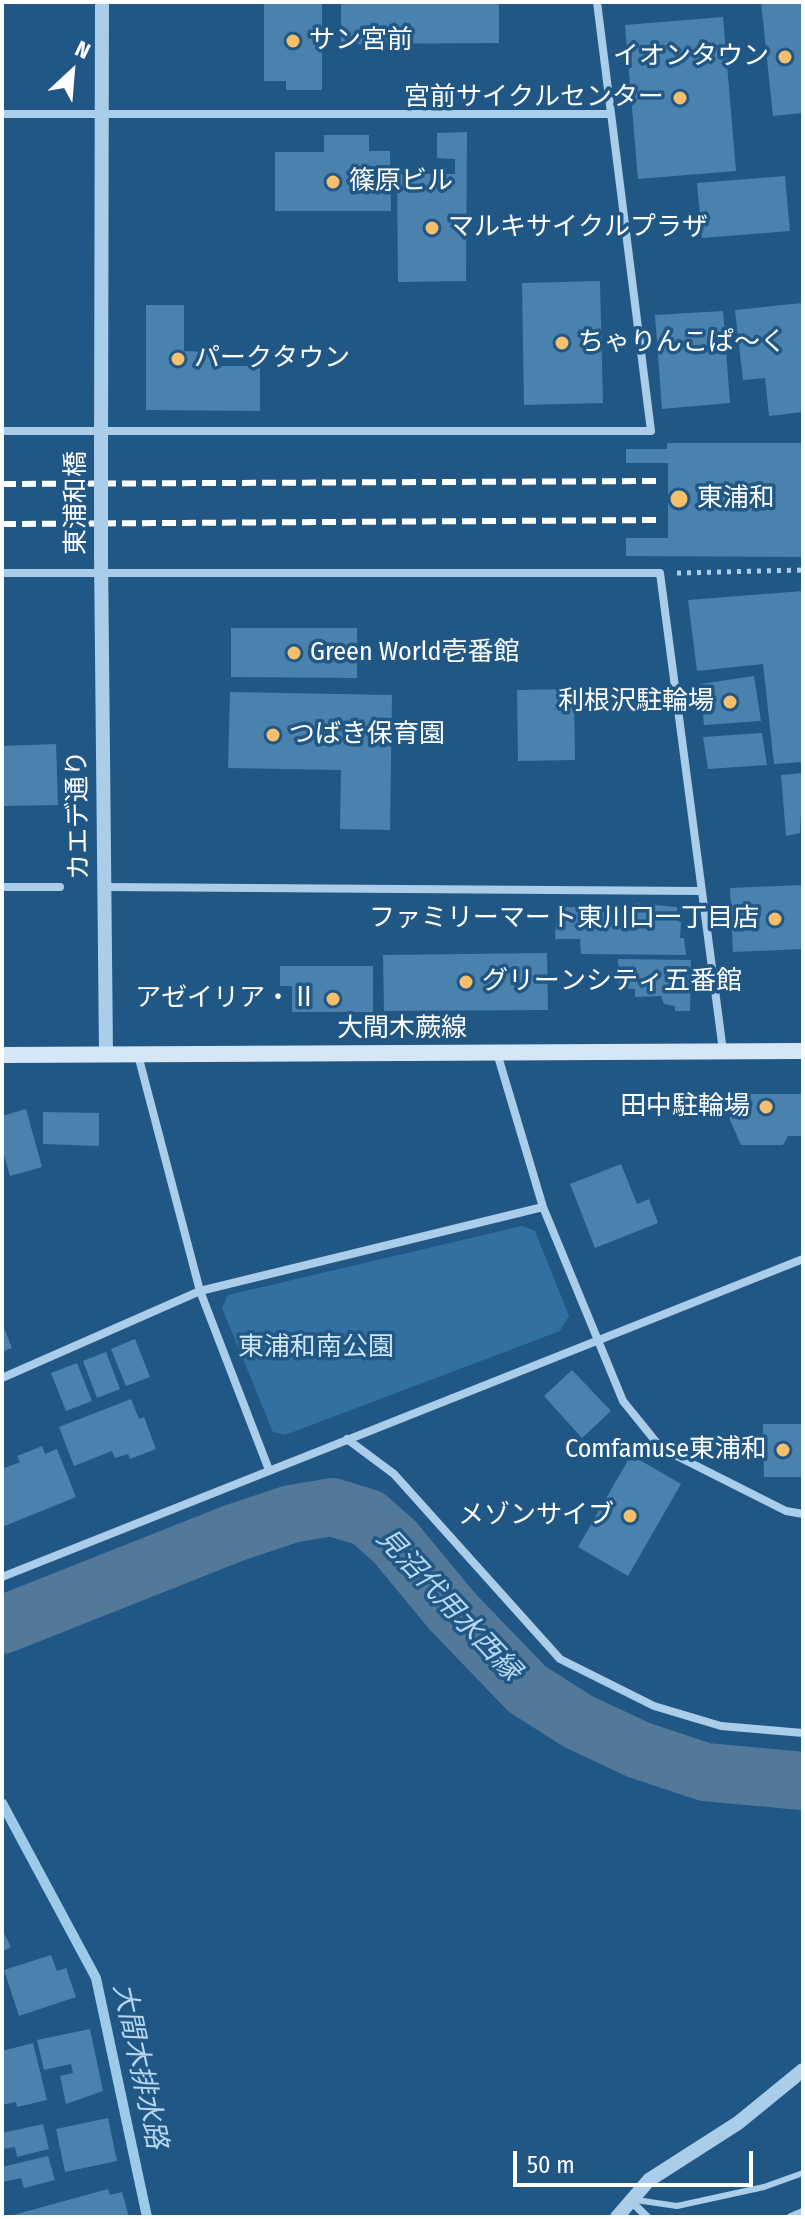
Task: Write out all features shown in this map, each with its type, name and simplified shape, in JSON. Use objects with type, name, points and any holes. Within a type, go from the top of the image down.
[{"type":"main road","name":"大間木蕨線","points":[[2,1055],[803,1051]]},
{"type":"street","points":[[101,431],[102,2]]},
{"type":"street","points":[[2,431],[651,431],[597,2]]},
{"type":"street","points":[[2,114],[610,114]]},
{"type":"street","name":"東浦和橋","points":[[100,576],[101,431]]},
{"type":"street","points":[[2,573],[100,576],[660,573],[723,1051]]},
{"type":"street","name":"カエデ通り","points":[[100,576],[106,1054]]},
{"type":"street","points":[[2,887],[60,887]]},
{"type":"street","points":[[104,887],[701,891]]},
{"type":"street","points":[[497,1052],[543,1207],[595,1340],[623,1401],[661,1448],[786,1511],[803,1514]]},
{"type":"street","points":[[138,1054],[200,1291],[269,1470]]},
{"type":"street","points":[[2,1378],[200,1291],[543,1207]]},
{"type":"street","points":[[2,1577],[803,1259]]},
{"type":"street","points":[[347,1439],[394,1474],[560,1659],[654,1706],[721,1726],[803,1733]]},
{"type":"street","points":[[617,2217],[629,2199],[678,2159],[738,2123],[803,2070]]},
{"type":"street","points":[[629,2199],[647,2217]]},
{"type":"street","points":[[791,2217],[803,2212]]},
{"type":"lane","points":[[629,2199],[677,2206],[764,2187],[803,2173]]},
{"type":"path","points":[[660,573],[803,570]]},
{"type":"green space","name":"東浦和南公園","points":[[522,1226],[535,1231],[569,1316],[560,1331],[285,1435],[273,1432],[222,1308],[228,1295]]},
{"type":"building","name":"サン宮前","points":[[264,2],[322,2],[322,90],[286,90],[286,81],[264,81]]},
{"type":"building","points":[[341,2],[499,2],[499,43],[341,44]]},
{"type":"building","name":"イオンタウン","points":[[761,2],[803,2],[803,113],[773,116]]},
{"type":"building","name":"宮前サイクルセンター","points":[[723,17],[736,171],[638,179],[625,25]]},
{"type":"building","name":"マルキサイクルプラザ","points":[[467,132],[466,281],[398,282],[397,174],[455,174],[455,159],[437,158],[437,133]]},
{"type":"building","name":"篠原ビル","points":[[324,135],[369,135],[369,151],[390,151],[391,211],[275,211],[275,152],[324,152]]},
{"type":"building","points":[[785,176],[790,231],[702,238],[697,183]]},
{"type":"building","name":"ちゃりんこぱ～く","points":[[600,281],[603,403],[524,405],[522,283]]},
{"type":"building","points":[[802,303],[803,412],[769,416],[765,378],[743,380],[735,310]]},
{"type":"building","name":"パークタウン","points":[[146,305],[184,305],[184,351],[211,352],[211,366],[260,366],[260,411],[146,410]]},
{"type":"building","points":[[723,311],[730,403],[662,409],[655,315]]},
{"type":"building","points":[[667,443],[803,443],[803,557],[626,556],[626,538],[668,538],[668,463],[626,463],[626,449],[667,449]]},
{"type":"building","points":[[803,591],[803,762],[774,764],[763,664],[697,671],[688,600]]},
{"type":"building","name":"Green World壱番館","points":[[231,628],[357,628],[357,678],[231,677]]},
{"type":"building","name":"利根沢駐輪場","points":[[754,676],[761,721],[704,725],[700,684]]},
{"type":"building","points":[[574,689],[575,760],[518,761],[517,690]]},
{"type":"building","points":[[230,692],[392,695],[390,830],[340,829],[341,770],[228,768]]},
{"type":"building","points":[[762,733],[767,765],[708,769],[703,737]]},
{"type":"building","points":[[56,744],[58,805],[2,806],[2,746]]},
{"type":"building","points":[[803,773],[800,833],[786,836],[781,775]]},
{"type":"building","points":[[803,885],[803,949],[733,952],[730,888]]},
{"type":"building","points":[[635,903],[677,907],[677,921],[681,922],[680,938],[684,938],[686,955],[581,954],[580,939],[555,939],[557,907],[634,908]]},
{"type":"building","name":"グリーンシティ五番館","points":[[547,953],[548,1010],[384,1011],[383,955]]},
{"type":"building","points":[[618,959],[691,960],[690,1011],[675,1011],[675,1006],[664,1004],[661,996],[635,997],[635,989],[619,988]]},
{"type":"building","name":"アゼイリア・Ⅱ","points":[[280,966],[373,966],[373,1012],[292,1012],[292,986],[280,986]]},
{"type":"building","name":"田中駐輪場","points":[[729,1094],[803,1094],[803,1136],[788,1136],[783,1145],[741,1145],[730,1120]]},
{"type":"building","points":[[26,1109],[42,1167],[10,1176],[2,1148],[2,1116]]},
{"type":"building","points":[[43,1112],[99,1113],[99,1146],[43,1144]]},
{"type":"building","points":[[621,1164],[637,1204],[649,1199],[658,1223],[595,1248],[570,1184]]},
{"type":"building","points":[[2,1323],[12,1348],[2,1352]]},
{"type":"building","points":[[135,1339],[150,1377],[126,1386],[111,1349]]},
{"type":"building","points":[[106,1352],[120,1389],[97,1398],[83,1361]]},
{"type":"building","points":[[77,1363],[92,1401],[66,1411],[51,1373]]},
{"type":"building","points":[[572,1370],[611,1411],[582,1438],[544,1396]]},
{"type":"building","points":[[131,1399],[139,1419],[144,1417],[156,1449],[130,1459],[128,1454],[115,1458],[112,1451],[74,1466],[59,1427]]},
{"type":"building","name":"Comfamuse東浦和","points":[[763,1424],[803,1424],[803,1477],[764,1477]]},
{"type":"building","points":[[42,1446],[45,1454],[57,1449],[76,1497],[2,1527],[2,1469],[20,1462],[17,1456]]},
{"type":"building","name":"メゾンサイブ","points":[[631,1455],[681,1484],[628,1576],[578,1547]]},
{"type":"building","points":[[2,1929],[11,1947],[2,1952]]},
{"type":"building","points":[[51,1955],[57,1971],[66,1968],[76,1997],[19,2016],[4,1970]]},
{"type":"building","points":[[90,2029],[103,2091],[66,2104],[60,2076],[73,2073],[71,2064],[44,2070],[37,2040]]},
{"type":"building","points":[[33,2043],[47,2100],[17,2107],[16,2102],[2,2105],[2,2051]]},
{"type":"building","points":[[108,2118],[117,2161],[65,2172],[56,2129]]},
{"type":"building","points":[[43,2124],[49,2149],[17,2157],[15,2147],[2,2149],[2,2133]]},
{"type":"building","points":[[48,2156],[55,2180],[24,2188],[21,2178],[2,2182],[2,2167]]},
{"type":"building","points":[[108,2189],[110,2195],[122,2192],[129,2217],[6,2217]]},
{"type":"waterway","name":"見沼代用水西縁","points":[[2,1625],[234,1533],[291,1514],[332,1507],[368,1518],[395,1542],[452,1611],[527,1689],[579,1722],[639,1750],[705,1772],[803,1781]]},
{"type":"waterway","name":"大間木排水路","points":[[2,1803],[96,1978],[147,2217]]},
{"type":"railway","points":[[2,484],[660,481]]},
{"type":"railway","points":[[2,524],[662,520]]},
{"type":"place","name":"サン宮前","points":[[293,41]]},
{"type":"place","name":"イオンタウン","points":[[785,57]]},
{"type":"place","name":"宮前サイクルセンター","points":[[680,98]]},
{"type":"place","name":"篠原ビル","points":[[333,182]]},
{"type":"place","name":"マルキサイクルプラザ","points":[[432,228]]},
{"type":"place","name":"ちゃりんこぱ～く","points":[[562,343]]},
{"type":"place","name":"パークタウン","points":[[178,359]]},
{"type":"place","name":"東浦和","points":[[679,499]]},
{"type":"place","name":"Green World壱番館","points":[[294,653]]},
{"type":"place","name":"利根沢駐輪場","points":[[730,702]]},
{"type":"place","name":"つばき保育園","points":[[273,735]]},
{"type":"place","name":"ファミリーマート東川口一丁目店","points":[[775,919]]},
{"type":"place","name":"グリーンシティ五番館","points":[[466,982]]},
{"type":"place","name":"アゼイリア・Ⅱ","points":[[333,999]]},
{"type":"place","name":"田中駐輪場","points":[[766,1107]]},
{"type":"place","name":"Comfamuse東浦和","points":[[783,1450]]},
{"type":"place","name":"メゾンサイブ","points":[[630,1516]]}]
